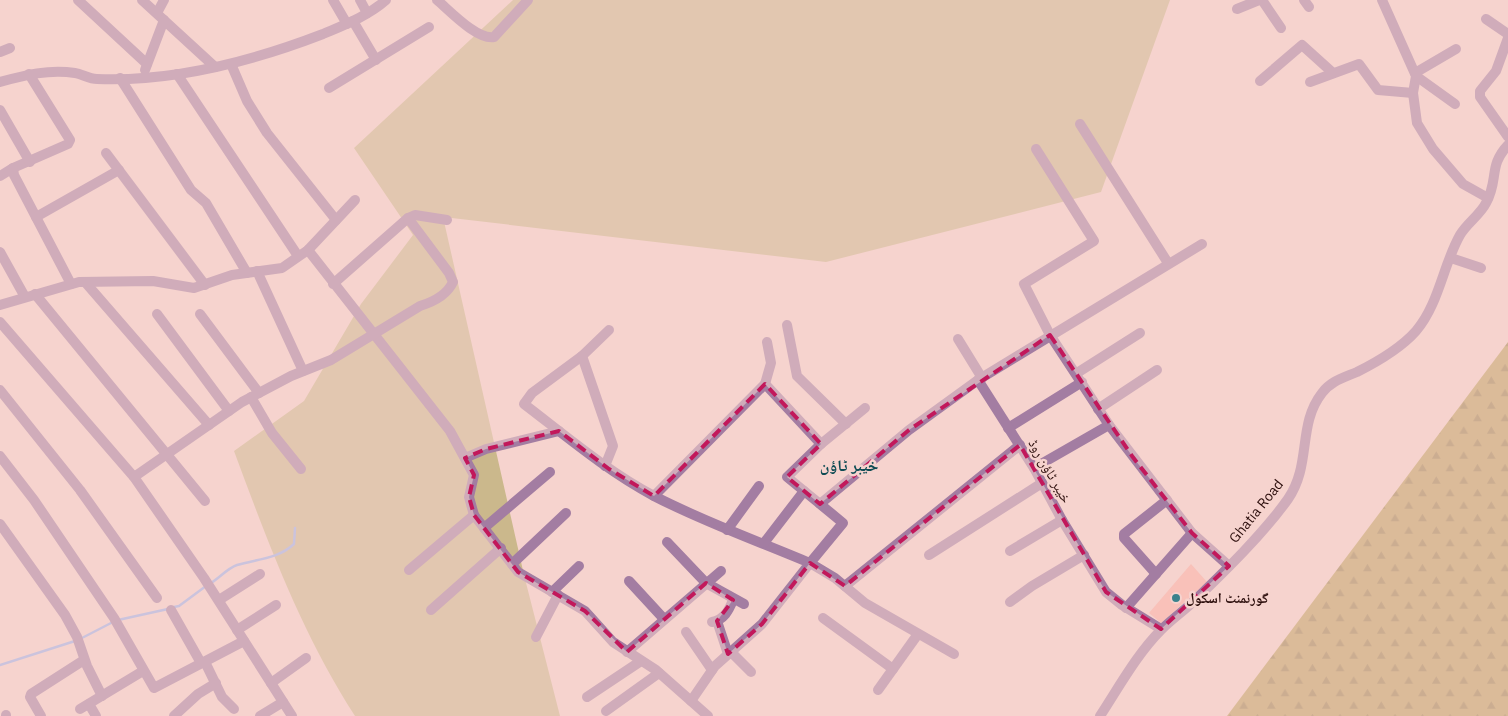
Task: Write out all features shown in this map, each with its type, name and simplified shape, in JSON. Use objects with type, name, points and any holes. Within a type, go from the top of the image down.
[{"type":"street","points":[[78,0],[147,64]]},
{"type":"street","points":[[142,0],[216,67]]},
{"type":"street","points":[[142,76],[164,0]]},
{"type":"street","points":[[333,0],[376,60]]},
{"type":"street","points":[[360,0],[367,12]]},
{"type":"street","points":[[0,82],[29,74],[74,73],[94,79],[177,74],[231,64],[304,41],[350,22],[386,0]]},
{"type":"street","points":[[437,0],[485,38],[494,37],[523,2]]},
{"type":"street","points":[[1237,8],[1261,0],[1281,28]]},
{"type":"street","points":[[1382,0],[1415,75],[1413,93],[1417,123],[1433,149],[1463,184],[1479,195],[1488,198],[1493,185],[1497,158],[1508,145]]},
{"type":"street","points":[[1486,19],[1508,34]]},
{"type":"street","points":[[330,88],[429,26]]},
{"type":"street","points":[[1508,38],[1496,71],[1480,91],[1481,100],[1487,104],[1495,120],[1508,138]]},
{"type":"street","points":[[1260,81],[1302,45],[1333,73]]},
{"type":"street","points":[[1415,75],[1456,49]]},
{"type":"street","points":[[231,64],[247,101],[267,133],[336,220]]},
{"type":"street","points":[[1310,82],[1359,64],[1378,90],[1413,93]]},
{"type":"street","points":[[0,176],[13,168],[68,144],[70,140],[29,74]]},
{"type":"street","points":[[177,74],[298,256]]},
{"type":"street","points":[[1415,75],[1455,104]]},
{"type":"street","points":[[120,78],[191,190],[206,203],[252,272],[302,371]]},
{"type":"street","points":[[0,110],[30,162]]},
{"type":"street","points":[[1080,124],[1168,263]]},
{"type":"street","points":[[1036,149],[1094,241],[1024,284],[1050,335],[1109,425],[1192,532],[1229,566]]},
{"type":"street","points":[[106,153],[205,285]]},
{"type":"street","points":[[13,168],[14,175],[71,284]]},
{"type":"street","points":[[36,217],[119,170]]},
{"type":"street","name":"Ghatia Road","points":[[1100,716],[1146,647],[1161,629],[1229,566],[1288,499],[1297,482],[1304,458],[1310,411],[1322,393],[1335,381],[1377,360],[1401,345],[1415,332],[1425,318],[1460,236],[1488,198]]},
{"type":"street","points":[[0,305],[30,295],[84,282],[153,280],[194,288],[232,275],[282,268],[308,250],[355,200]]},
{"type":"street","points":[[333,284],[408,218],[415,215],[447,220]]},
{"type":"street","points":[[134,477],[209,424],[255,395],[302,371],[331,360],[420,306],[432,302],[451,286],[453,282],[449,273],[408,218]]},
{"type":"street","points":[[820,504],[909,430],[980,379],[1202,244]]},
{"type":"street","points":[[308,250],[450,431],[474,475],[470,497],[474,516],[518,572],[585,612],[613,642],[659,673],[708,716]]},
{"type":"street","points":[[0,252],[30,295],[168,454],[205,501]]},
{"type":"street","points":[[1451,258],[1482,268]]},
{"type":"street","points":[[84,282],[209,424]]},
{"type":"street","points":[[158,314],[229,411]]},
{"type":"street","points":[[200,314],[255,395],[272,433],[301,469]]},
{"type":"street","points":[[0,322],[134,477],[204,578],[292,716]]},
{"type":"street","points":[[787,325],[797,376],[846,424]]},
{"type":"street","points":[[609,330],[582,356],[532,393],[524,404],[605,466],[654,496],[728,530],[810,563],[845,586],[865,603],[954,654]]},
{"type":"street","points":[[1008,428],[1140,333]]},
{"type":"street","name":"خیبر ٹاؤن روڈ","points":[[958,340],[1106,592],[1126,608],[1161,629]]},
{"type":"street","points":[[654,496],[764,384],[771,363],[767,342]]},
{"type":"street","points":[[582,356],[613,446],[605,466]]},
{"type":"street","points":[[1098,409],[1157,370]]},
{"type":"street","points":[[764,384],[822,444]]},
{"type":"street","points":[[0,390],[80,490],[157,598]]},
{"type":"street","points":[[691,701],[712,670],[762,624],[843,524],[786,477],[865,408]]},
{"type":"street","points":[[1034,468],[1109,425]]},
{"type":"street","points":[[465,458],[486,448],[559,431]]},
{"type":"street","points":[[845,586],[1020,445]]},
{"type":"street","points":[[0,456],[34,500],[121,628],[154,688],[244,641]]},
{"type":"street","points":[[484,528],[550,472]]},
{"type":"street","points":[[929,555],[1042,483]]},
{"type":"street","points":[[728,530],[759,486]]},
{"type":"street","points":[[764,543],[804,491]]},
{"type":"street","points":[[1156,574],[1124,538],[1124,534],[1167,500]]},
{"type":"street","points":[[512,564],[566,513]]},
{"type":"street","points":[[409,570],[474,516]]},
{"type":"street","points":[[1010,551],[1062,520]]},
{"type":"street","points":[[0,524],[65,615],[102,696]]},
{"type":"street","points":[[1126,608],[1192,532]]},
{"type":"street","points":[[668,542],[706,583],[733,600],[744,604]]},
{"type":"street","points":[[431,610],[501,548]]},
{"type":"street","points":[[1010,602],[1032,586],[1084,556]]},
{"type":"street","points":[[536,637],[555,593],[579,566]]},
{"type":"street","points":[[627,652],[721,571]]},
{"type":"street","points":[[218,600],[260,574]]},
{"type":"street","points":[[628,581],[664,619]]},
{"type":"street","points":[[733,600],[728,612],[714,622],[730,653],[751,672]]},
{"type":"street","points":[[237,630],[276,605]]},
{"type":"street","points":[[171,610],[216,683],[222,697],[234,709]]},
{"type":"street","points":[[824,618],[893,669]]},
{"type":"street","points":[[686,632],[712,670]]},
{"type":"street","points":[[878,690],[918,634]]},
{"type":"street","points":[[271,683],[306,658]]},
{"type":"street","points":[[41,716],[30,697],[31,694],[84,660]]},
{"type":"street","points":[[587,697],[641,661]]},
{"type":"street","points":[[96,716],[85,707],[143,671]]},
{"type":"street","points":[[606,711],[659,673]]},
{"type":"street","points":[[174,716],[198,694],[216,683]]},
{"type":"street","points":[[260,716],[282,702]]},
{"type":"highlighted area","points":[[1050,335],[1132,456],[1192,533],[1229,566],[1161,629],[1106,592],[1020,445],[845,586],[810,563],[762,624],[728,654],[717,621],[733,600],[706,583],[627,652],[585,611],[518,572],[474,515],[469,497],[474,475],[465,458],[486,449],[559,431],[609,469],[654,496],[765,384],[821,444],[787,477],[820,504],[909,430]]},
{"type":"shaded area","points":[[513,0],[1170,0],[1101,192],[826,262],[443,217],[524,575],[560,716],[355,716],[336,685],[302,620],[273,554],[234,451],[304,401],[361,304],[413,235],[354,148]]},
{"type":"shaded area","name":"گورنمنٹ اسکول","points":[[1191,564],[1207,582],[1161,623],[1149,613]]},
{"type":"green space","points":[[1508,342],[1508,716],[1227,716]]},
{"type":"waterway","points":[[211,583],[234,566],[274,556],[288,549],[294,544],[295,528]]},
{"type":"waterway","points":[[174,607],[179,606],[206,586]]},
{"type":"waterway","points":[[118,620],[168,609]]},
{"type":"waterway","points":[[80,639],[113,622]]},
{"type":"waterway","points":[[0,665],[75,641]]},
{"type":"place","name":"گورنمنٹ اسکول","points":[[1176,598]]},
{"type":"district","name":"خیبر ٹاؤن","points":[[849,465]]}]
